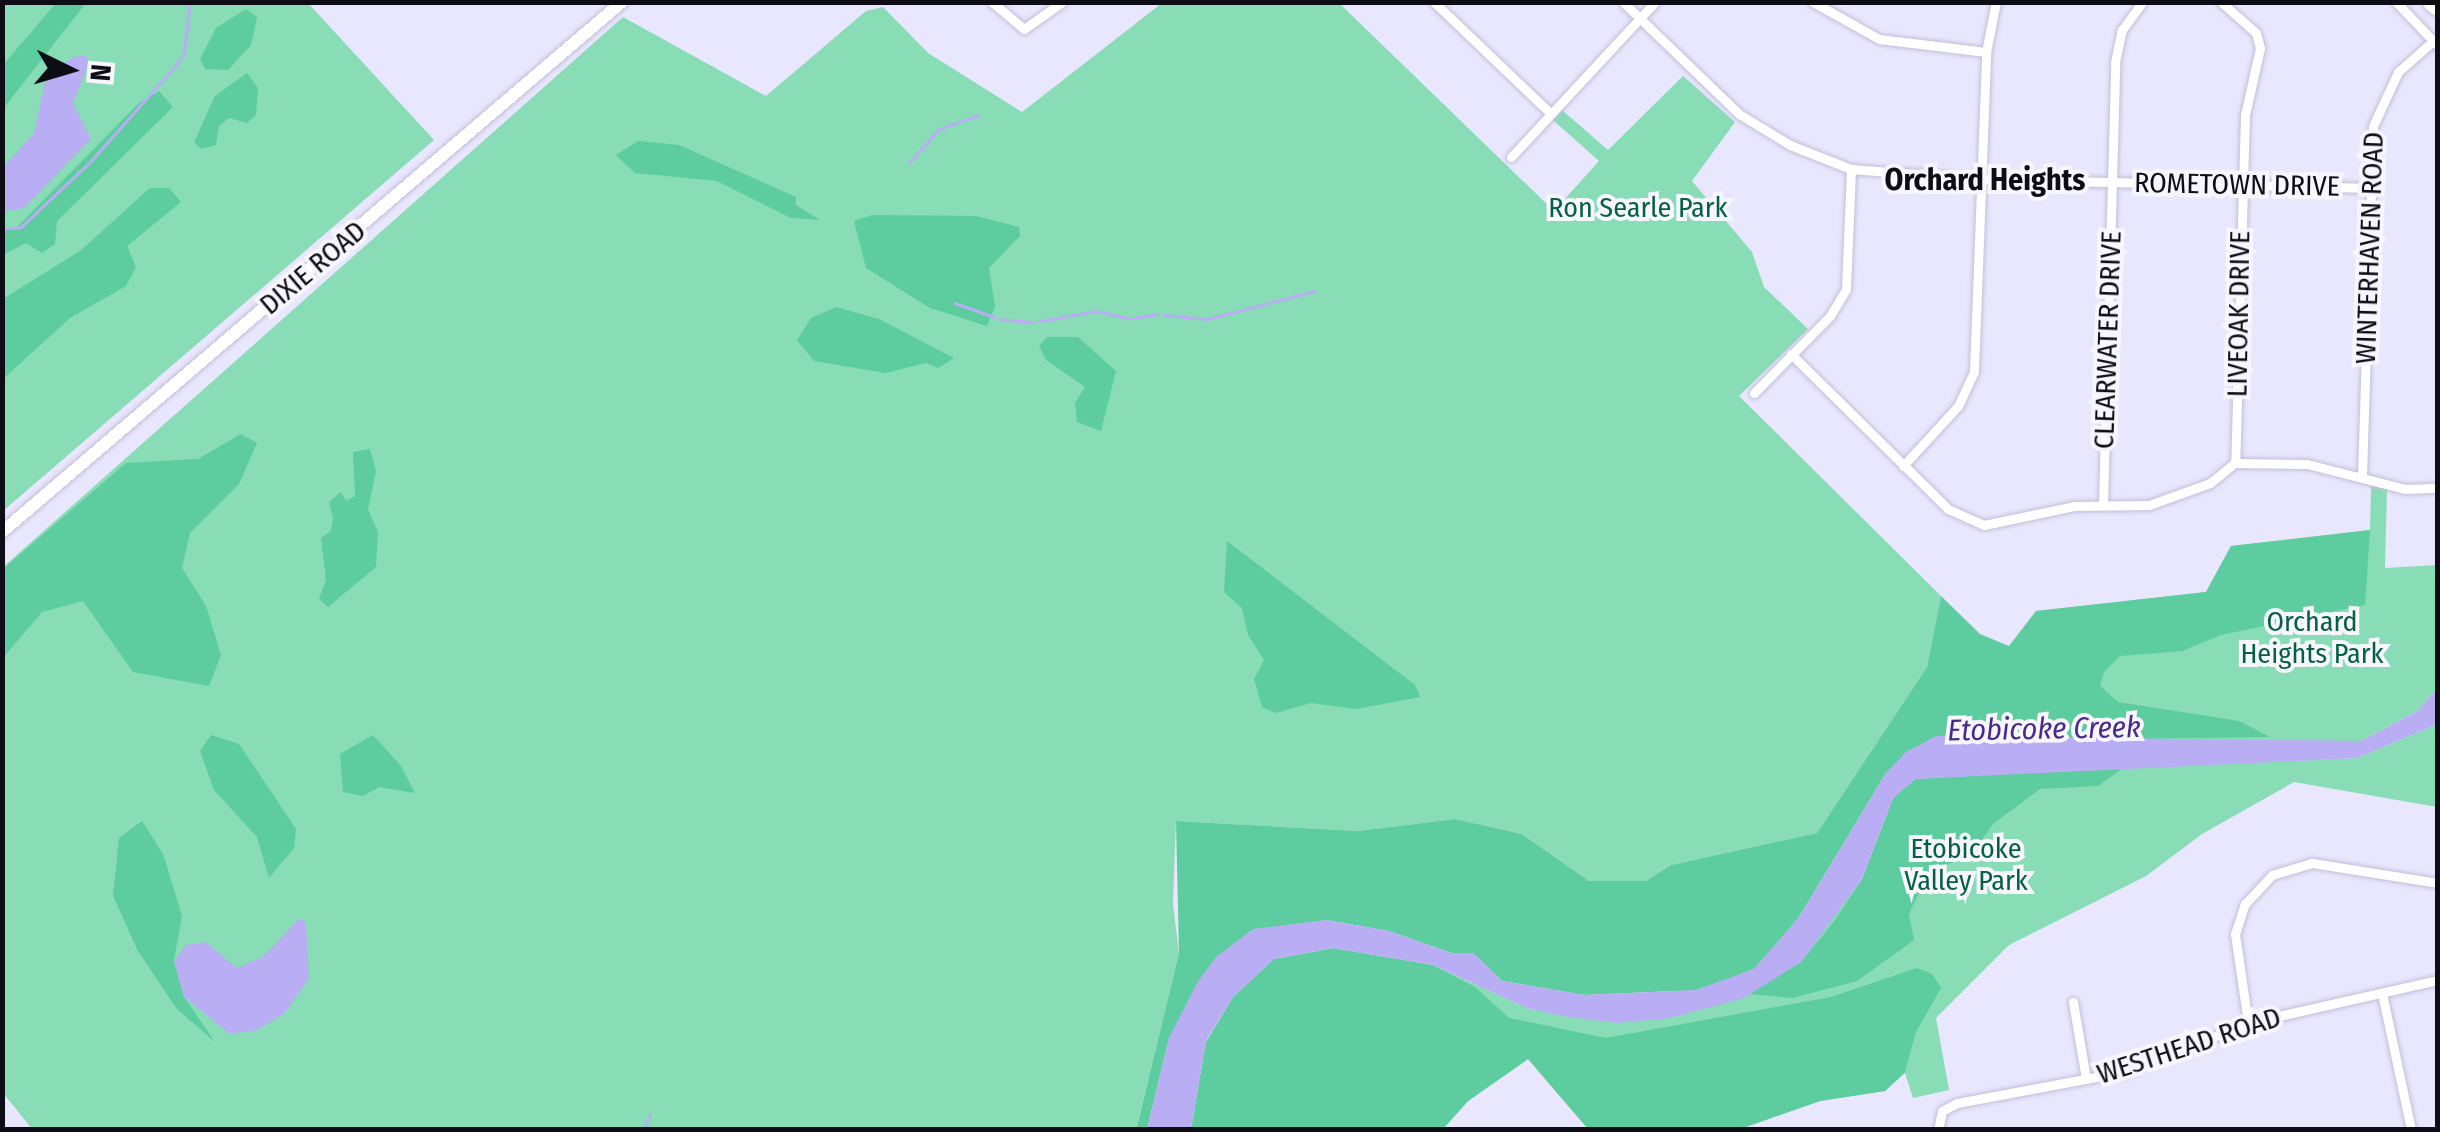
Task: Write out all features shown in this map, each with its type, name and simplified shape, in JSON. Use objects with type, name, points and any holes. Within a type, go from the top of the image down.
[{"type":"main road","name":"DIXIE ROAD","points":[[2,532],[622,2]]},
{"type":"street","points":[[992,2],[1028,29],[1062,2]]},
{"type":"street","points":[[1434,2],[1551,114]]},
{"type":"street","name":"ROMETOWN DRIVE","points":[[1622,2],[1765,133],[1851,169],[1981,179],[2370,188]]},
{"type":"street","points":[[1510,157],[1655,2]]},
{"type":"street","points":[[1813,2],[1879,39],[1986,52]]},
{"type":"street","points":[[1903,466],[1958,406],[1974,371],[1986,52],[1996,2]]},
{"type":"street","name":"CLEARWATER DRIVE","points":[[2103,504],[2116,51],[2142,2]]},
{"type":"street","name":"LIVEOAK DRIVE","points":[[2221,2],[2256,33],[2260,48],[2244,115],[2235,463]]},
{"type":"street","points":[[2396,2],[2435,43]]},
{"type":"street","name":"WINTERHAVEN ROAD","points":[[2362,476],[2370,188],[2382,96],[2435,43]]},
{"type":"street","points":[[1754,392],[1846,289],[1851,169]]},
{"type":"street","points":[[1791,354],[1948,510],[1984,526],[2103,504],[2166,501],[2210,483],[2235,463],[2307,464],[2422,492],[2438,488]]},
{"type":"street","points":[[2248,1023],[2236,926],[2249,897],[2272,875],[2312,863],[2438,883]]},
{"type":"street","name":"WESTHEAD ROAD","points":[[1938,1130],[1942,1112],[1956,1103],[2086,1080],[2164,1059],[2248,1023],[2438,980]]},
{"type":"street","points":[[2382,993],[2411,1130]]},
{"type":"street","points":[[2074,1002],[2086,1080]]},
{"type":"green space","name":"Ron Searle Park","points":[[1338,2],[1554,211],[1599,161],[1553,120],[1562,110],[1608,150],[1683,76],[1735,122],[1692,181],[1752,252],[1764,287],[1808,329],[1739,396],[1941,596],[1927,667],[1817,833],[1671,865],[1646,881],[1589,881],[1522,834],[1455,819],[1358,831],[1176,821],[1173,904],[1179,953],[1136,1129],[33,1130],[3,1093],[2,568],[623,17],[766,96],[866,11],[883,7],[928,53],[1022,112],[1162,3]]},
{"type":"green space","points":[[3,3],[308,3],[434,140],[3,511]]},
{"type":"green space","points":[[56,3],[86,3],[3,109],[3,65]]},
{"type":"green space","points":[[246,9],[257,17],[251,45],[228,70],[205,69],[200,59],[216,28]]},
{"type":"green space","points":[[247,73],[258,88],[256,115],[247,123],[229,118],[219,126],[216,145],[201,149],[194,142],[215,96]]},
{"type":"green space","points":[[159,91],[173,107],[57,221],[55,244],[42,253],[26,243],[3,255],[3,231],[17,227],[139,103]]},
{"type":"green space","points":[[638,141],[679,145],[796,197],[796,205],[820,220],[791,218],[717,181],[635,173],[616,155]]},
{"type":"green space","points":[[150,188],[169,188],[181,202],[127,246],[136,267],[126,286],[70,318],[3,379],[3,299],[80,251]]},
{"type":"green space","points":[[872,215],[976,216],[1019,227],[1020,236],[989,268],[995,307],[987,326],[930,308],[866,268],[854,221]]},
{"type":"green space","points":[[836,307],[879,319],[954,358],[938,368],[926,363],[885,373],[814,361],[797,340],[811,318]]},
{"type":"green space","points":[[1047,337],[1078,337],[1116,371],[1101,431],[1077,422],[1075,403],[1085,387],[1046,360],[1039,346]]},
{"type":"green space","points":[[241,434],[257,443],[239,484],[190,533],[182,568],[206,606],[221,655],[209,686],[133,672],[83,601],[42,612],[3,658],[3,569],[126,463],[198,459]]},
{"type":"green space","points":[[370,449],[376,471],[368,510],[378,532],[376,567],[328,607],[319,599],[326,580],[321,538],[331,531],[333,518],[329,502],[341,492],[346,501],[355,496],[353,452]]},
{"type":"green space","name":"Orchard Heights Park","points":[[2371,486],[2387,489],[2385,568],[2437,565],[2437,689],[2417,711],[2361,741],[2055,740],[2036,611],[2206,592],[2231,546],[2370,530]]},
{"type":"green space","points":[[2370,530],[2365,605],[2221,635],[2182,651],[2120,656],[2104,672],[2100,686],[2118,702],[2239,721],[2270,737],[2055,740],[1979,734],[1886,773],[1799,917],[1754,969],[1696,990],[1584,995],[1502,981],[1473,953],[1451,953],[1389,931],[1326,920],[1262,931],[1183,1013],[1169,1038],[1147,1129],[1136,1130],[1179,953],[1176,821],[1358,831],[1455,819],[1522,834],[1589,881],[1646,881],[1671,865],[1817,833],[1927,667],[1941,596],[1980,634],[2009,646],[2036,611],[2206,592],[2231,546]]},
{"type":"green space","points":[[1227,541],[1415,685],[1420,697],[1356,709],[1311,703],[1276,713],[1262,707],[1254,679],[1264,660],[1248,635],[1242,608],[1224,592]]},
{"type":"green space","name":"Etobicoke Valley Park","points":[[2437,724],[2437,807],[2294,782],[2202,834],[2146,876],[2009,945],[1936,1018],[1949,1090],[1913,1098],[1905,1073],[1885,1091],[1820,1101],[1740,1129],[1588,1129],[1528,1059],[1468,1101],[1443,1129],[1191,1130],[1206,1041],[1433,965],[1527,1008],[1617,1023],[2055,771],[2358,758]]},
{"type":"green space","points":[[211,735],[239,744],[296,829],[294,848],[269,878],[257,837],[214,790],[200,751]]},
{"type":"green space","points":[[373,735],[401,766],[415,793],[379,787],[363,796],[343,792],[340,754]]},
{"type":"green space","points":[[2126,766],[2098,786],[2040,789],[1994,823],[1972,853],[1928,874],[1909,914],[1914,940],[1857,981],[1792,998],[1749,994],[1801,962],[1835,920],[1862,879],[1893,798],[1915,779]]},
{"type":"green space","points":[[142,821],[163,854],[182,916],[174,961],[184,997],[215,1042],[177,1009],[138,951],[113,896],[119,838]]},
{"type":"green space","points":[[1333,948],[1433,965],[1475,987],[1509,1018],[1606,1038],[1831,997],[1917,968],[1932,974],[1941,988],[1916,1032],[1905,1072],[1885,1091],[1820,1101],[1740,1129],[1588,1129],[1528,1059],[1468,1101],[1443,1129],[1191,1130],[1206,1042],[1233,997],[1274,959]]},
{"type":"shaded area","points":[[85,55],[89,62],[73,103],[91,139],[24,208],[3,211],[3,168],[34,133],[45,82],[71,58]]},
{"type":"shaded area","name":"Etobicoke Creek","points":[[2437,689],[2437,724],[2358,758],[1915,779],[1893,798],[1862,879],[1801,962],[1744,998],[1670,1018],[1617,1023],[1568,1017],[1527,1008],[1433,965],[1333,948],[1274,959],[1233,997],[1206,1041],[1191,1129],[1147,1129],[1169,1038],[1197,983],[1216,957],[1253,929],[1326,920],[1389,931],[1451,953],[1473,953],[1502,981],[1584,995],[1696,990],[1754,969],[1799,917],[1886,773],[1906,752],[1936,736],[2361,741],[2417,711]]},
{"type":"shaded area","points":[[300,918],[306,923],[309,978],[284,1014],[257,1030],[230,1034],[184,997],[174,961],[186,945],[206,942],[237,968],[264,956]]},
{"type":"waterway","points":[[2,229],[21,227],[90,162],[176,65],[184,53],[190,2]]},
{"type":"waterway","points":[[909,163],[939,129],[979,115]]},
{"type":"waterway","points":[[1164,315],[1208,319],[1314,291]]},
{"type":"waterway","points":[[955,303],[994,317]]},
{"type":"waterway","points":[[1040,321],[1096,311],[1130,318]]},
{"type":"waterway","points":[[1133,318],[1158,314]]},
{"type":"waterway","points":[[999,319],[1035,322]]},
{"type":"waterway","points":[[642,1130],[650,1115]]},
{"type":"district","name":"Orchard Heights","points":[[1985,180]]}]
